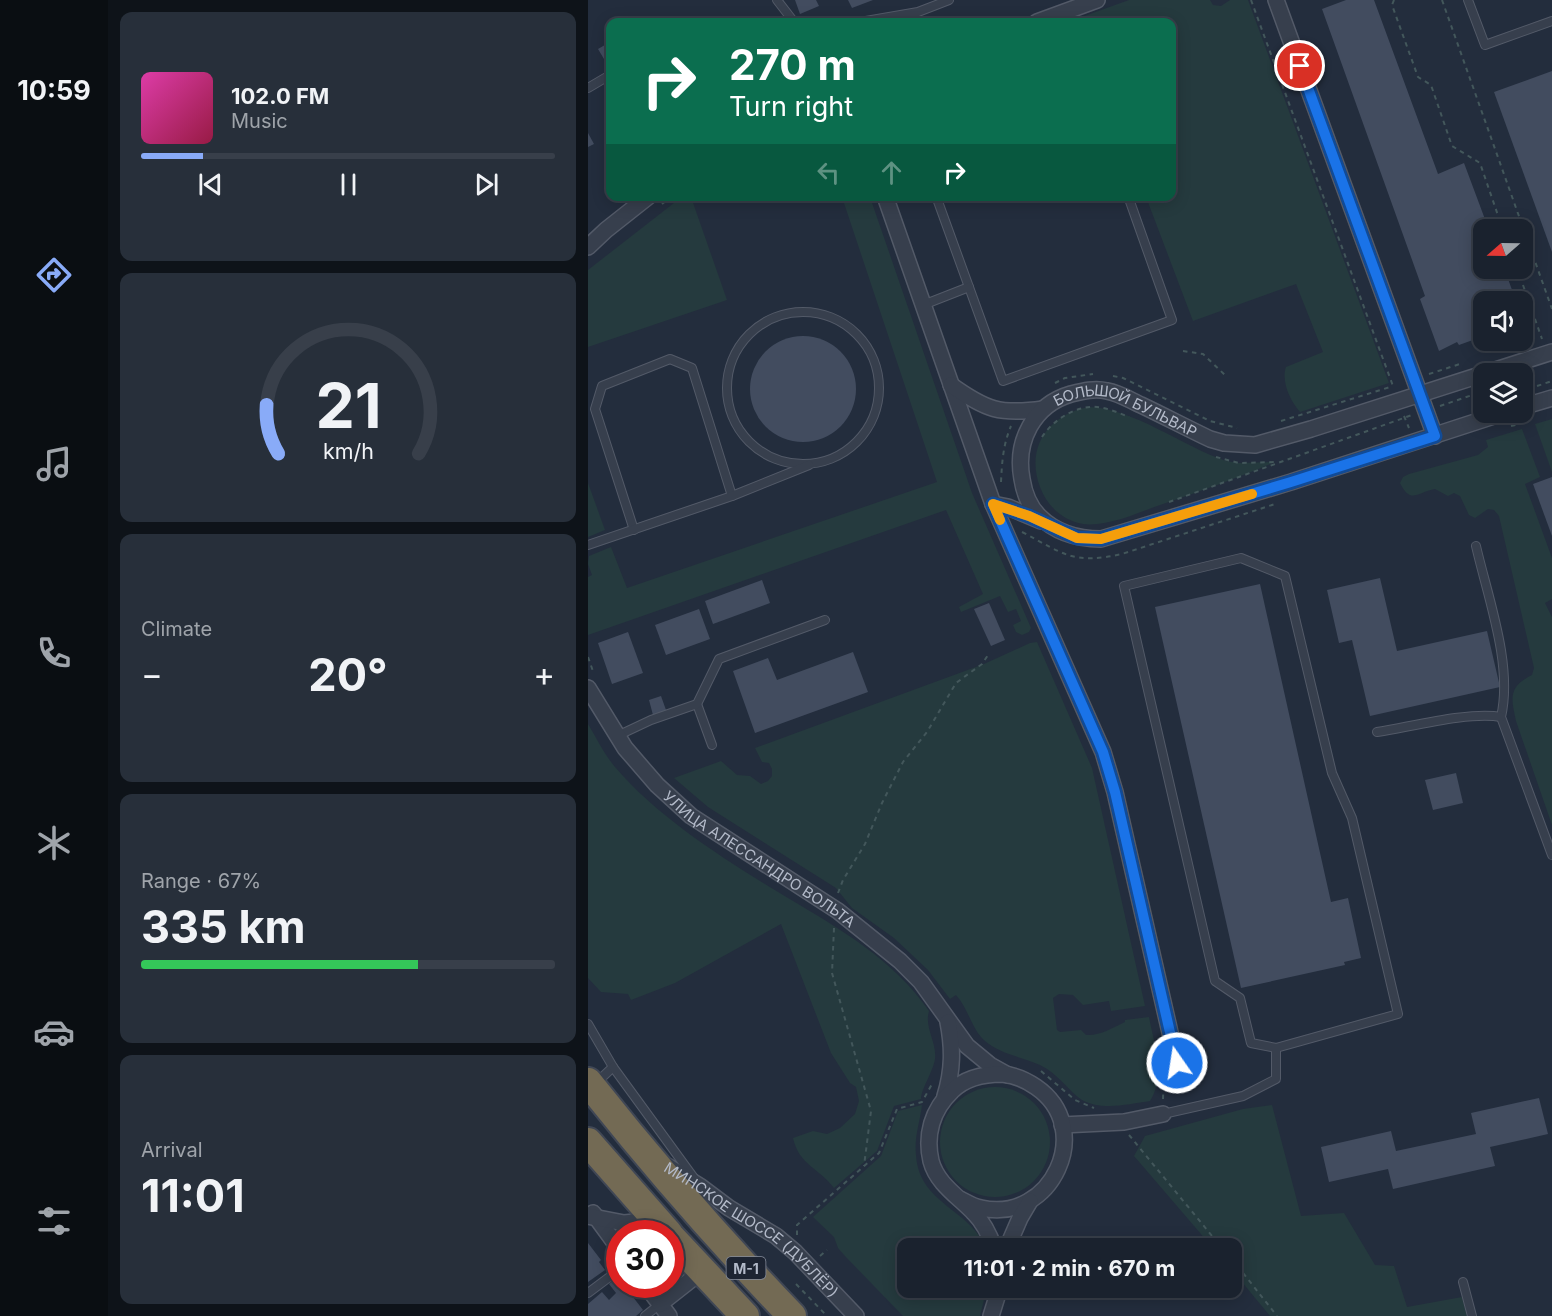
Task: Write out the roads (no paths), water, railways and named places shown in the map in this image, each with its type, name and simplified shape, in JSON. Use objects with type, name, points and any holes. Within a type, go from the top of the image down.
[{"type":"highway","name":"М-1","points":[[590,1085],[642,1150],[741,1263],[792,1316]]},
{"type":"highway","name":"М-1","points":[[588,1142],[656,1220]]},
{"type":"highway","name":"М-1","points":[[684,1251],[745,1316]]},
{"type":"street","points":[[1048,18],[1097,0]]},
{"type":"street","points":[[1276,0],[1435,436]]},
{"type":"street","points":[[588,248],[606,230],[643,201]]},
{"type":"street","points":[[887,201],[993,504],[1103,752],[1115,792],[1171,1065]]},
{"type":"street","name":"БОЛЬШОЙ БУЛЬВАР","points":[[1473,423],[1291,482],[1101,539],[1077,538],[1050,524],[1031,506],[1026,495],[1019,457],[1029,426],[1043,410],[1067,395],[1094,390],[1107,391],[1118,394],[1210,439],[1224,443],[1255,445],[1552,352]]},
{"type":"street","points":[[951,385],[977,403],[999,411],[1043,410]]},
{"type":"street","points":[[1533,404],[1552,398]]},
{"type":"street","points":[[993,504],[1008,507],[1050,524]]},
{"type":"street","name":"УЛИЦА АЛЕССАНДРО ВОЛЬТА","points":[[592,682],[617,736],[657,785],[691,816],[838,911],[900,961],[921,982],[967,1046],[990,1065],[1008,1075]]},
{"type":"street","points":[[946,1016],[953,1052],[950,1080],[944,1099],[932,1119],[928,1141],[932,1164],[943,1184],[976,1214],[990,1238]]},
{"type":"street","points":[[944,1099],[957,1086],[973,1078],[990,1074],[1008,1075],[1027,1081],[1043,1092],[1055,1107],[1062,1125],[1064,1148],[1058,1170],[1045,1190],[1030,1201],[1010,1209],[981,1208],[960,1199]]},
{"type":"street","points":[[1062,1125],[1124,1122],[1163,1114]]},
{"type":"street","name":"МИНСКОЕ ШОССЕ (ДУБЛЁР)","points":[[642,1150],[701,1186],[729,1208],[768,1231],[789,1247],[856,1316]]},
{"type":"street","points":[[1011,1238],[1030,1201]]},
{"type":"street","points":[[591,1213],[614,1220]]},
{"type":"street","points":[[591,1213],[606,1232]]},
{"type":"street","points":[[664,1310],[702,1271]]},
{"type":"street","points":[[991,1316],[996,1298]]},
{"type":"lane","points":[[777,0],[791,18]]},
{"type":"lane","points":[[883,18],[918,12],[949,0]]},
{"type":"lane","points":[[1468,0],[1485,45],[1552,21]]},
{"type":"lane","points":[[588,88],[606,77]]},
{"type":"lane","points":[[938,201],[1003,381],[1172,320],[1130,201]]},
{"type":"lane","points":[[923,305],[969,287]]},
{"type":"lane","points":[[588,545],[732,496],[811,464],[836,457],[856,442],[872,422],[879,398],[878,372],[868,349],[852,329],[830,316],[805,312],[781,315],[758,326],[741,344],[730,366],[727,391],[732,415],[744,437],[763,453],[786,462],[811,464]]},
{"type":"lane","points":[[634,530],[595,409],[602,386],[670,359],[692,368],[732,496]]},
{"type":"lane","points":[[1476,546],[1504,666],[1505,698],[1501,717],[1552,855]]},
{"type":"lane","points":[[1241,558],[1285,576],[1332,773],[1352,818],[1398,1014],[1276,1048],[1251,1043],[1240,998],[1215,981],[1124,586],[1241,558]]},
{"type":"lane","points":[[712,745],[698,704],[718,659],[825,620]]},
{"type":"lane","points":[[617,736],[651,720],[698,704]]},
{"type":"lane","points":[[1377,732],[1468,717],[1489,715],[1501,717]]},
{"type":"lane","points":[[588,1024],[613,1067],[701,1186]]},
{"type":"lane","points":[[1163,1114],[1243,1096],[1276,1079],[1276,1048]]},
{"type":"lane","points":[[590,1085],[613,1067]]},
{"type":"lane","points":[[588,1293],[606,1280]]},
{"type":"lane","points":[[1463,1282],[1472,1316]]},
{"type":"lane","points":[[645,1316],[664,1310]]}]
